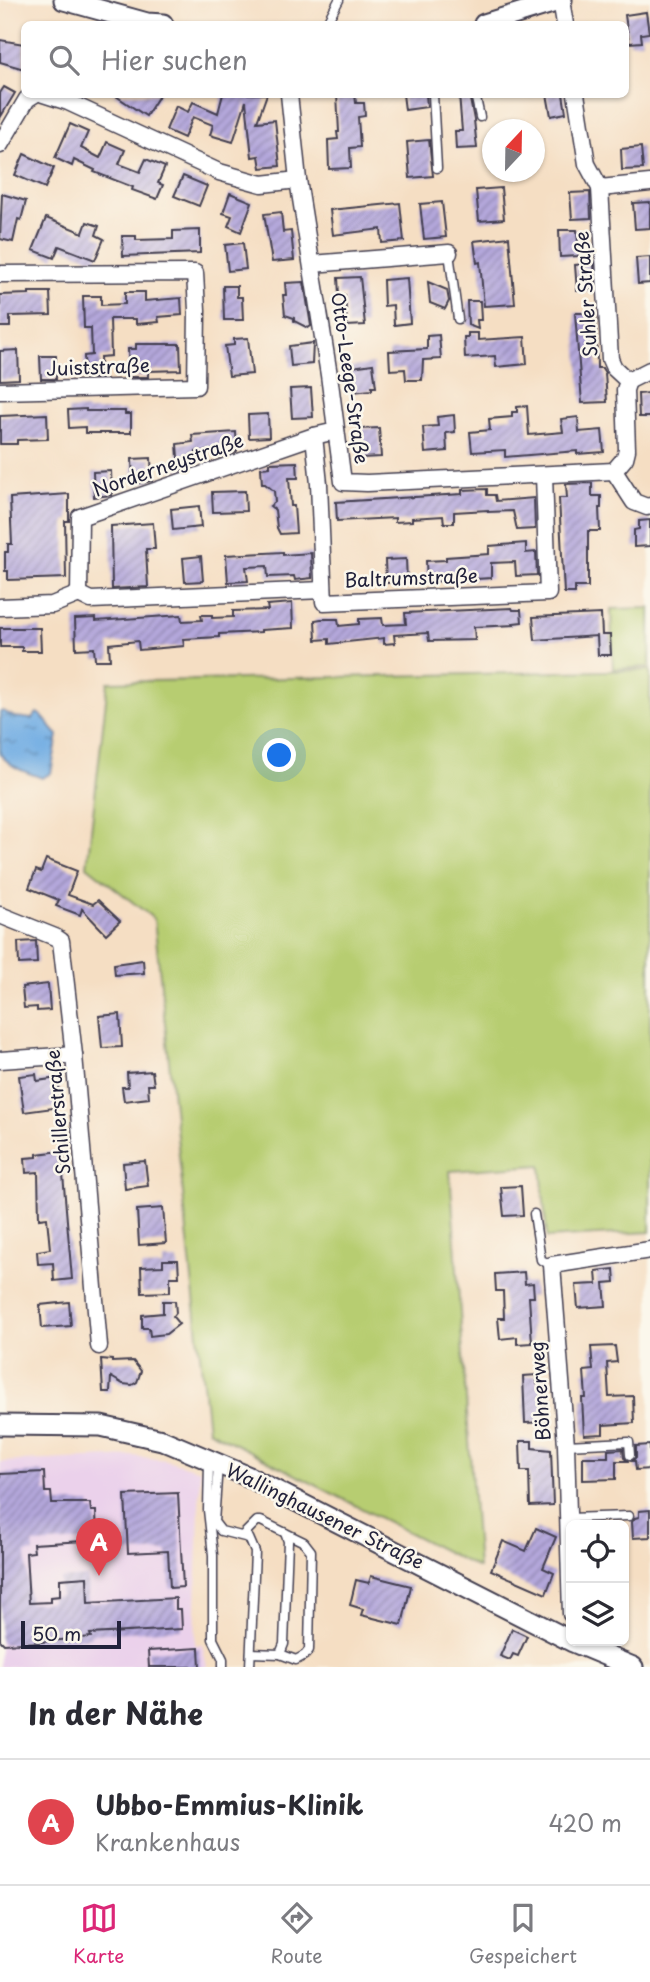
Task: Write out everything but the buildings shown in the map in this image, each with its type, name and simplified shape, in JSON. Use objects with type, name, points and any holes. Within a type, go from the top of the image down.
[{"type":"street","points":[[64,0],[140,21]]},
{"type":"street","points":[[494,21],[561,0],[564,21]]},
{"type":"street","points":[[0,145],[29,98]]},
{"type":"street","points":[[54,98],[219,172],[262,184],[298,180]]},
{"type":"street","name":"Otto-Leege-Straße","points":[[289,98],[298,180],[343,482],[614,471]]},
{"type":"street","name":"Suhler Straße","points":[[577,98],[587,164],[600,188],[610,359],[614,368],[628,381]]},
{"type":"street","points":[[600,188],[650,183]]},
{"type":"street","points":[[312,264],[449,253]]},
{"type":"street","name":"Juiststraße","points":[[0,274],[195,273],[197,310],[196,386],[0,391]]},
{"type":"street","points":[[650,370],[628,381],[625,390],[627,450],[625,458],[614,471],[634,502],[650,506]]},
{"type":"street","name":"Norderneystraße","points":[[79,593],[80,517],[314,436],[336,431]]},
{"type":"street","name":"Baltrumstraße","points":[[314,436],[319,484],[324,602],[548,593],[544,475]]},
{"type":"street","points":[[319,484],[343,482]]},
{"type":"street","points":[[0,607],[52,605],[79,593],[91,600],[323,590]]},
{"type":"street","name":"Schillerstraße","points":[[0,915],[55,937],[61,942],[74,1055],[99,1346]]},
{"type":"street","points":[[0,1060],[74,1055]]},
{"type":"street","points":[[552,1265],[650,1250]]},
{"type":"street","name":"Böhnerweg","points":[[552,1265],[566,1445],[570,1583]]},
{"type":"street","name":"Wallinghausener Straße","points":[[0,1425],[65,1424],[112,1427],[162,1440],[340,1522],[566,1638]]},
{"type":"street","name":"Wallinghausener Straße","points":[[582,1646],[623,1665]]},
{"type":"lane","points":[[328,21],[339,0]]},
{"type":"lane","points":[[433,98],[437,168]]},
{"type":"lane","points":[[476,98],[480,117]]},
{"type":"lane","points":[[449,253],[458,318]]},
{"type":"lane","points":[[534,1214],[541,1260],[552,1265]]},
{"type":"lane","points":[[566,1445],[629,1442],[630,1455]]},
{"type":"lane","points":[[213,1462],[214,1522],[222,1531]]},
{"type":"lane","points":[[213,1462],[209,1534],[213,1555],[213,1639],[223,1659],[223,1667]]},
{"type":"lane","points":[[568,1518],[629,1516]]},
{"type":"lane","points":[[243,1535],[257,1521],[304,1542],[311,1551],[309,1650],[300,1658],[251,1653]]},
{"type":"lane","points":[[209,1534],[222,1531],[243,1535],[253,1543],[256,1552],[250,1667]]},
{"type":"lane","points":[[280,1654],[284,1644],[288,1554],[288,1541],[284,1532]]},
{"type":"shaded area","points":[[133,1456],[166,1460],[200,1470],[195,1645],[202,1645],[207,1667],[0,1667],[0,1462]]},
{"type":"green space","points":[[650,608],[650,667],[613,669],[611,609]]},
{"type":"green space","points":[[650,670],[650,1232],[547,1238],[541,1165],[450,1171],[478,1568],[208,1430],[154,919],[87,866],[108,682]]},
{"type":"water","points":[[0,712],[14,717],[32,719],[37,713],[58,735],[51,773],[42,778],[14,766],[0,754]]},
{"type":"place","name":"Ubbo-Emmius-Klinik","points":[[99,1576]]}]
